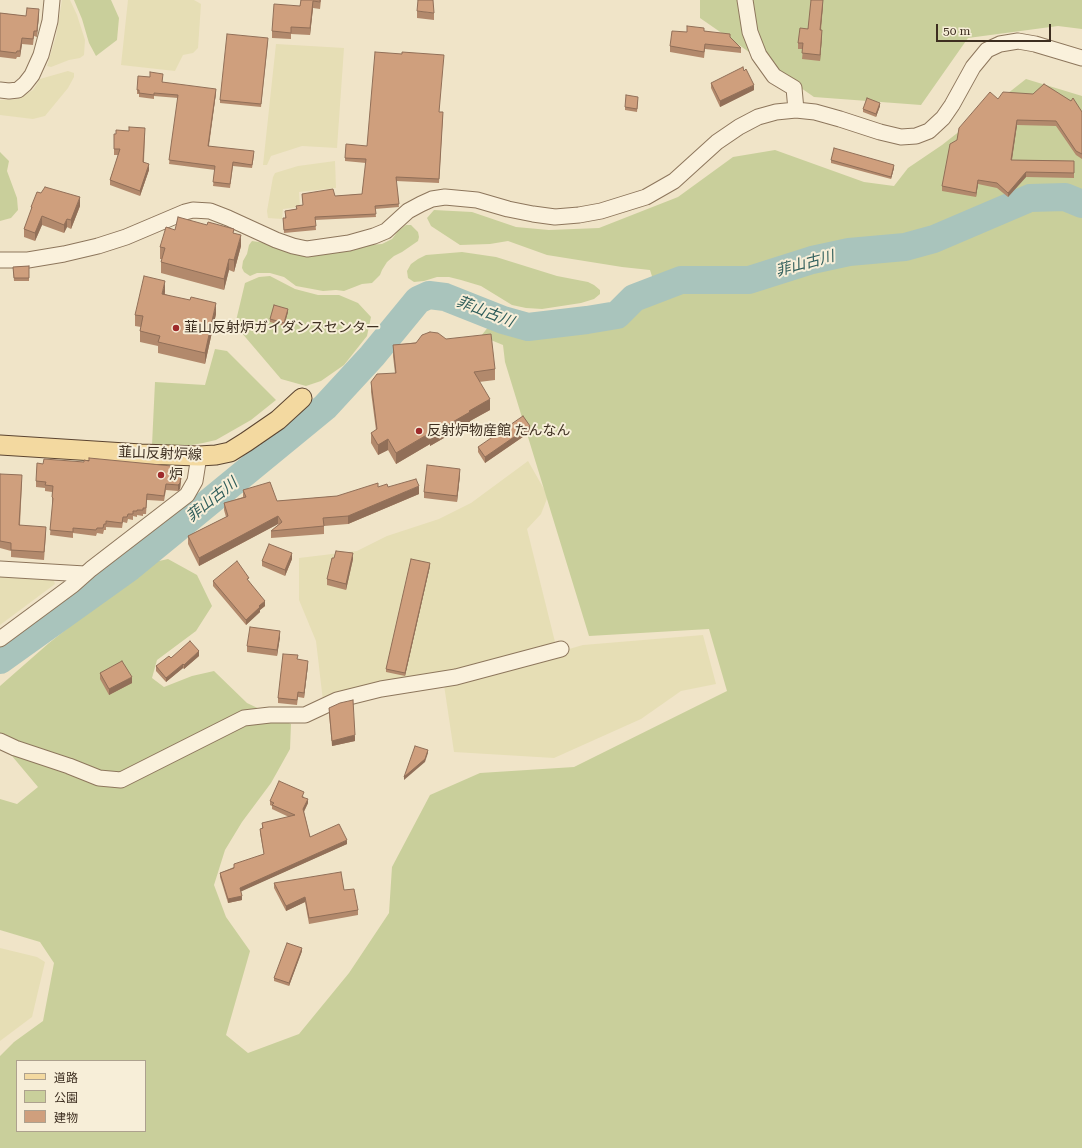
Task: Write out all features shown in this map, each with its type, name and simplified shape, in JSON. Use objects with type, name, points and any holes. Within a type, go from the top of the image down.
[{"type":"main road","name":"韮山反射炉線","points":[[0,445],[141,454],[199,456],[230,452],[278,420],[302,398]]},
{"type":"street","points":[[0,90],[18,90],[32,75],[41,55],[50,21],[52,0]]},
{"type":"street","points":[[745,0],[750,32],[759,55],[774,76],[794,88],[796,110]]},
{"type":"street","points":[[0,260],[28,260],[98,246],[126,237],[193,210],[210,211],[276,240],[306,249],[349,243],[374,236],[386,231],[408,211],[432,199],[445,197],[476,200],[533,214],[555,217],[579,216],[646,197],[674,182],[717,142],[739,127],[758,117],[776,112],[796,110],[815,112],[887,134],[901,137],[916,136],[929,131],[943,118],[974,67],[987,50],[1000,44],[1018,42],[1035,44],[1082,58]]},
{"type":"street","points":[[0,639],[73,585],[187,495],[195,481],[199,456]]},
{"type":"street","points":[[0,569],[86,574]]},
{"type":"street","points":[[0,742],[70,766],[99,778],[121,780],[244,718],[270,715],[305,715],[337,700],[374,690],[456,677],[561,649]]},
{"type":"shaded area","points":[[62,0],[70,0],[77,15],[85,40],[84,55],[80,58],[69,60],[51,67],[47,66],[56,36]]},
{"type":"shaded area","points":[[128,0],[194,0],[201,4],[198,48],[193,53],[183,55],[175,71],[121,65]]},
{"type":"shaded area","points":[[276,44],[344,48],[337,148],[302,146],[271,156],[267,165],[263,165]]},
{"type":"shaded area","points":[[68,71],[74,73],[74,77],[68,88],[45,116],[33,119],[0,115],[0,100],[17,99],[33,90],[40,79]]},
{"type":"shaded area","points":[[335,161],[336,188],[299,192],[300,207],[283,209],[282,219],[268,218],[267,211],[275,173],[298,166]]},
{"type":"shaded area","points":[[528,461],[548,496],[541,514],[527,529],[556,646],[323,701],[316,641],[299,600],[299,558],[357,551],[387,536],[439,519],[471,503]]},
{"type":"shaded area","points":[[0,575],[53,578],[55,584],[0,625]]},
{"type":"shaded area","points":[[703,635],[716,684],[681,691],[641,719],[554,758],[454,752],[444,685],[583,645]]},
{"type":"shaded area","points":[[0,948],[37,957],[45,962],[32,1017],[0,1041]]},
{"type":"green space","points":[[74,0],[111,0],[119,18],[117,40],[96,56],[89,43],[82,19]]},
{"type":"green space","points":[[700,0],[1082,0],[1082,29],[1058,26],[968,38],[921,105],[814,97],[700,18]]},
{"type":"green space","points":[[1026,79],[1082,96],[1082,1148],[0,1148],[0,1056],[14,1042],[43,1021],[54,963],[40,942],[0,930],[0,799],[17,804],[38,787],[12,756],[0,747],[0,686],[49,643],[150,563],[168,559],[197,575],[212,606],[196,631],[157,660],[152,678],[164,687],[192,676],[214,671],[247,703],[291,724],[290,749],[271,783],[242,822],[225,850],[214,885],[226,917],[250,951],[226,1035],[248,1053],[299,1034],[349,973],[389,913],[392,867],[430,795],[480,773],[574,767],[727,691],[709,629],[589,636],[505,362],[503,345],[481,336],[489,326],[533,334],[618,323],[658,295],[650,270],[547,255],[508,241],[490,244],[460,245],[431,226],[427,218],[434,210],[472,212],[516,227],[549,230],[599,228],[678,197],[733,157],[775,150],[864,182],[894,186],[908,168],[942,145]]},
{"type":"green space","points":[[0,152],[9,161],[7,171],[17,198],[18,210],[11,218],[0,221]]},
{"type":"green space","points":[[406,225],[411,225],[418,232],[418,241],[387,262],[380,275],[372,283],[362,284],[344,291],[323,291],[296,286],[284,277],[270,273],[257,273],[250,276],[244,272],[242,268],[243,261],[252,241],[326,252],[351,251],[370,245],[382,244],[392,239],[398,231]]},
{"type":"green space","points":[[462,252],[496,257],[557,276],[588,282],[600,290],[600,294],[594,299],[581,303],[542,309],[526,308],[512,305],[481,286],[461,280],[449,277],[437,277],[414,282],[408,278],[407,271],[411,264],[426,255]]},
{"type":"green space","points":[[270,276],[295,289],[318,295],[339,295],[358,303],[371,317],[367,336],[344,365],[321,381],[306,386],[281,379],[235,325],[245,283],[259,277]]},
{"type":"green space","points":[[215,349],[227,351],[276,400],[251,420],[216,440],[186,446],[152,445],[155,382],[205,385]]},
{"type":"building","points":[[301,0],[320,0],[320,2],[313,1],[310,28],[291,27],[291,33],[272,31],[274,4],[300,6]]},
{"type":"building","points":[[418,0],[433,0],[434,13],[417,11]]},
{"type":"building","points":[[811,0],[823,0],[820,30],[822,30],[820,55],[802,53],[803,43],[798,43],[800,28],[808,29]]},
{"type":"building","points":[[27,8],[39,9],[37,31],[34,31],[33,39],[22,38],[20,51],[17,51],[16,53],[0,51],[0,13],[26,16]]},
{"type":"building","points":[[687,26],[704,28],[704,31],[730,34],[730,37],[741,48],[705,44],[704,52],[670,46],[672,31],[687,32]]},
{"type":"building","points":[[227,34],[268,38],[261,104],[220,100]]},
{"type":"building","points":[[375,52],[444,55],[439,112],[443,112],[439,179],[396,177],[399,204],[375,206],[376,214],[315,217],[316,226],[284,230],[283,218],[286,218],[285,211],[297,209],[296,206],[303,205],[302,194],[333,189],[335,196],[362,194],[366,159],[345,158],[346,144],[367,146]]},
{"type":"building","points":[[743,67],[744,71],[746,69],[754,85],[720,101],[711,83]]},
{"type":"building","points":[[150,72],[163,74],[162,82],[216,89],[208,146],[254,151],[252,165],[233,162],[230,184],[213,182],[215,166],[169,160],[178,95],[154,93],[154,95],[139,93],[139,90],[137,90],[138,76],[150,77]]},
{"type":"building","points":[[1044,84],[1071,101],[1073,98],[1082,112],[1082,154],[1076,151],[1056,121],[1017,120],[1011,160],[1074,161],[1074,173],[1026,172],[1008,193],[997,183],[978,180],[976,193],[942,186],[950,144],[957,140],[959,128],[990,92],[998,99],[1003,92],[1033,94]]},
{"type":"building","points":[[626,95],[638,97],[637,109],[625,107]]},
{"type":"building","points":[[867,98],[880,103],[876,114],[863,109]]},
{"type":"building","points":[[129,127],[145,128],[143,162],[149,164],[140,191],[110,180],[120,149],[114,149],[114,134],[116,134],[116,130],[129,131]]},
{"type":"building","points":[[834,148],[894,165],[891,177],[831,160]]},
{"type":"building","points":[[45,187],[80,197],[71,220],[67,219],[64,225],[42,216],[35,233],[24,229],[37,192],[41,193]]},
{"type":"building","points":[[178,217],[207,225],[208,222],[234,229],[233,233],[241,235],[234,260],[229,259],[224,279],[161,262],[165,248],[160,247],[166,227],[175,230]]},
{"type":"building","points":[[29,266],[29,278],[14,278],[13,267]]},
{"type":"building","points":[[144,276],[165,281],[162,294],[190,300],[191,297],[216,303],[205,353],[158,342],[160,336],[140,331],[143,316],[135,315]]},
{"type":"building","points":[[274,305],[288,309],[284,323],[270,319]]},
{"type":"building","points":[[430,332],[438,333],[446,339],[491,334],[495,369],[474,372],[490,399],[430,435],[430,433],[396,453],[388,439],[378,445],[371,433],[377,429],[371,382],[377,374],[396,373],[393,345],[416,343],[422,335]]},
{"type":"building","points":[[523,416],[530,426],[485,457],[478,447]]},
{"type":"building","points":[[89,458],[182,467],[180,483],[178,485],[166,484],[164,496],[147,494],[146,508],[143,508],[143,510],[133,511],[133,514],[128,514],[127,517],[123,517],[122,523],[106,521],[103,528],[97,528],[96,530],[73,528],[73,532],[50,530],[53,486],[45,485],[46,482],[36,481],[37,463],[43,464],[44,459],[84,462],[84,460],[89,461]]},
{"type":"building","points":[[427,465],[460,469],[457,496],[424,492]]},
{"type":"building","points":[[0,474],[22,475],[19,525],[46,527],[44,552],[11,550],[11,543],[0,541]]},
{"type":"building","points":[[416,479],[419,486],[348,516],[323,518],[324,526],[271,531],[282,522],[278,516],[199,558],[188,536],[228,516],[224,503],[246,497],[243,490],[270,482],[277,501],[337,496],[378,483],[378,487],[387,484],[388,487]]},
{"type":"building","points":[[269,544],[292,553],[285,570],[262,561]]},
{"type":"building","points":[[336,551],[353,553],[346,584],[327,579],[332,558],[334,558]]},
{"type":"building","points":[[411,559],[430,563],[405,673],[386,669]]},
{"type":"building","points":[[237,561],[249,578],[247,579],[265,601],[246,620],[213,581]]},
{"type":"building","points":[[250,627],[280,631],[277,650],[247,646]]},
{"type":"building","points":[[190,641],[199,651],[184,665],[183,664],[166,678],[156,666],[169,656],[171,658]]},
{"type":"building","points":[[283,654],[298,655],[297,659],[308,661],[304,693],[298,692],[297,700],[278,698]]},
{"type":"building","points":[[122,661],[132,677],[109,689],[100,673]]},
{"type":"building","points":[[353,700],[355,735],[332,741],[329,708],[340,703]]},
{"type":"building","points":[[415,746],[428,750],[425,759],[404,777]]},
{"type":"building","points":[[279,781],[304,792],[302,797],[308,799],[303,809],[310,837],[339,824],[347,840],[240,888],[242,896],[228,899],[220,873],[234,868],[234,864],[264,854],[260,829],[263,828],[262,823],[295,815],[272,805],[274,803],[270,801]]},
{"type":"building","points":[[341,872],[344,890],[354,889],[358,910],[309,918],[305,897],[286,906],[274,883]]},
{"type":"building","points":[[287,943],[302,948],[289,983],[274,978]]},
{"type":"waterway","name":"菲山古川","points":[[0,660],[130,567],[325,407],[372,356],[418,300],[429,295],[445,297],[503,320],[528,327],[587,320],[617,315],[634,298],[681,280],[749,280],[812,260],[849,252],[905,247],[934,239],[1030,198],[1065,197],[1082,204]]},
{"type":"place","name":"韮山反射炉ガイダンスセンター","points":[[176,328]]},
{"type":"place","name":"反射炉物産館 たんなん","points":[[419,431]]},
{"type":"place","name":"炉","points":[[161,475]]}]
